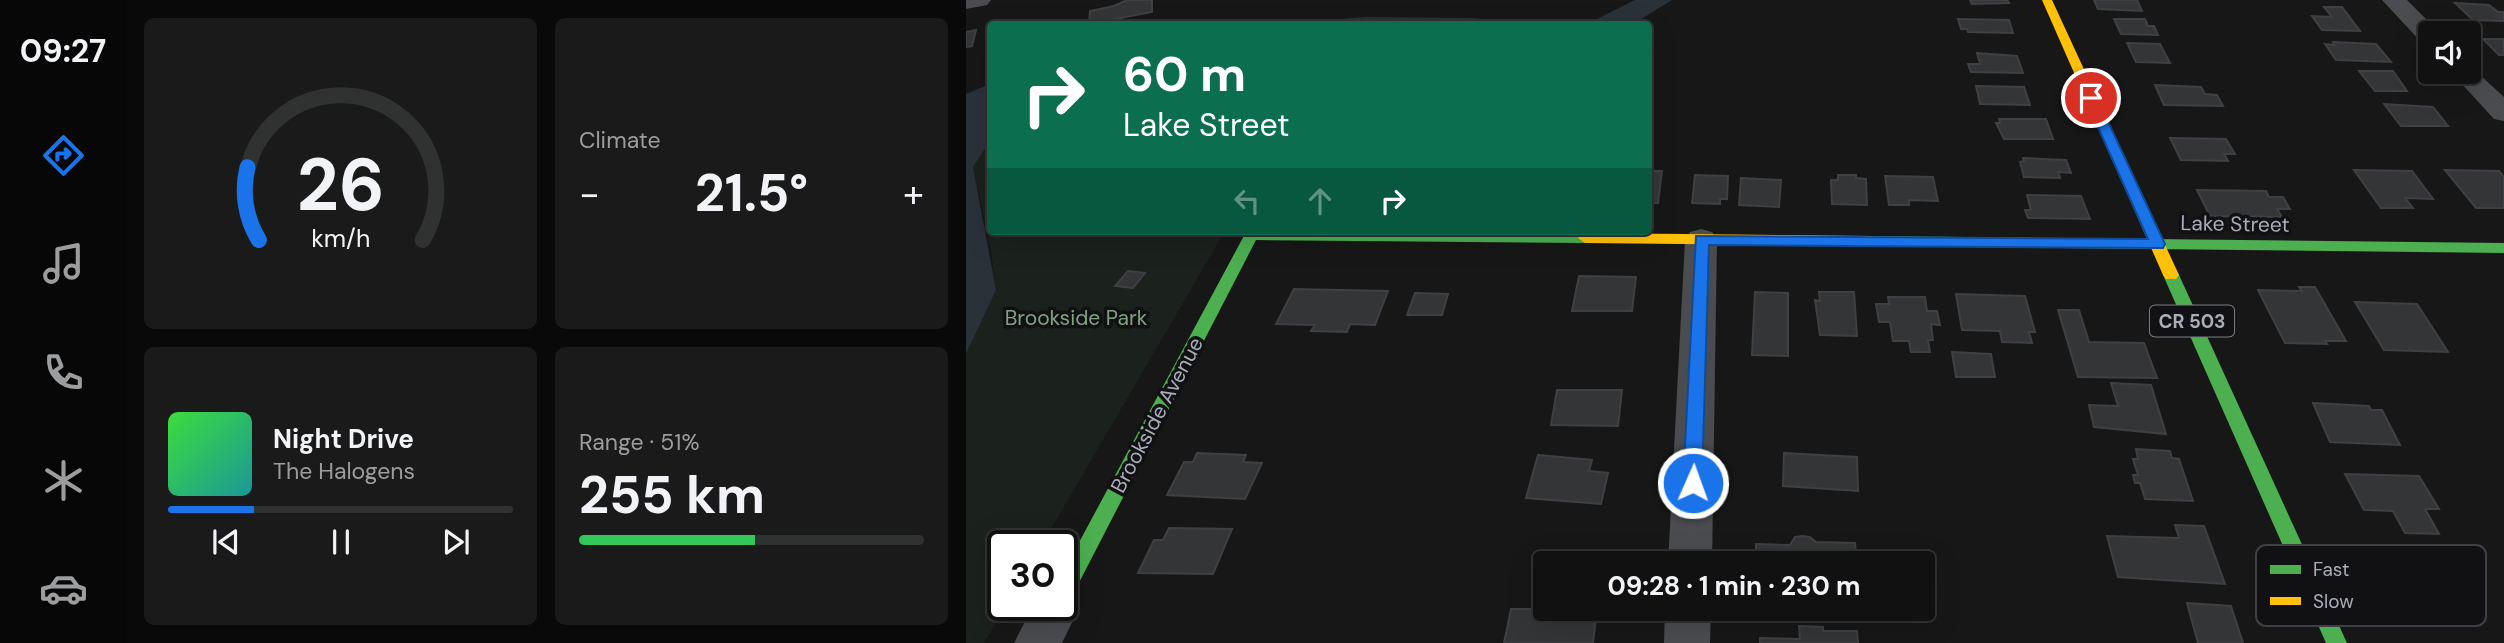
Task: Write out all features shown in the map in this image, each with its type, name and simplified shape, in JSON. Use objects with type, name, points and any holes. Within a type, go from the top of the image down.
[{"type":"street","points":[[966,2],[979,0]]},
{"type":"street","name":"CR 503","points":[[2047,0],[2293,545]]},
{"type":"street","points":[[2394,0],[2418,25]]},
{"type":"street","points":[[2476,84],[2504,113]]},
{"type":"street","name":"Lake Street","points":[[1251,235],[2504,248]]},
{"type":"street","name":"Brookside Avenue","points":[[1078,565],[1251,235]]},
{"type":"street","points":[[1690,551],[1701,240]]},
{"type":"street","points":[[1037,643],[1049,621]]},
{"type":"street","points":[[1687,643],[1688,621]]},
{"type":"street","name":"CR 503","points":[[2329,626],[2337,643]]},
{"type":"green space","name":"Brookside Park","points":[[987,146],[987,232],[973,167]]},
{"type":"green space","name":"Brookside Park","points":[[988,235],[1223,235],[1050,530],[987,530],[987,621],[997,621],[984,643],[966,643],[966,354],[996,290]]},
{"type":"shaded area","points":[[1635,0],[1672,0],[1638,21],[1588,21]]},
{"type":"shaded area","points":[[1365,17],[1508,21],[1316,21]]},
{"type":"shaded area","points":[[987,85],[987,146],[973,167],[996,290],[966,354],[966,94]]},
{"type":"building","points":[[1127,0],[1152,0],[1152,12],[1105,21],[1089,21],[1090,11]]},
{"type":"building","points":[[1970,0],[2007,0],[2009,3],[1972,4]]},
{"type":"building","points":[[2094,0],[2137,0],[2142,11],[2098,9]]},
{"type":"building","points":[[2455,3],[2489,5],[2498,12],[2504,12],[2504,21],[2473,20]]},
{"type":"building","points":[[2324,7],[2342,7],[2360,31],[2322,30],[2312,16],[2332,17]]},
{"type":"building","points":[[1958,19],[2009,20],[2013,33],[1968,32],[1967,29],[1961,29]]},
{"type":"building","points":[[2114,19],[2145,19],[2148,26],[2154,26],[2158,35],[2121,34]]},
{"type":"building","points":[[976,30],[972,46],[966,47],[966,32]]},
{"type":"building","points":[[2483,39],[2504,39],[2504,55],[2499,55]]},
{"type":"building","points":[[2333,42],[2376,44],[2391,62],[2336,60],[2325,44],[2334,45]]},
{"type":"building","points":[[2127,43],[2160,44],[2170,63],[2136,62]]},
{"type":"building","points":[[1977,53],[2017,56],[2023,73],[1971,72],[1968,64],[1980,64]]},
{"type":"building","points":[[2359,71],[2393,71],[2407,91],[2375,91]]},
{"type":"building","points":[[2155,85],[2201,87],[2205,94],[2217,95],[2223,106],[2164,105]]},
{"type":"building","points":[[1976,86],[2024,87],[2030,105],[1980,104]]},
{"type":"building","points":[[2384,104],[2433,107],[2448,126],[2401,126]]},
{"type":"building","points":[[1999,119],[2046,119],[2053,139],[2004,139],[1996,123],[2000,123]]},
{"type":"building","points":[[2170,138],[2226,139],[2235,154],[2224,154],[2228,161],[2181,160]]},
{"type":"building","points":[[2023,158],[2066,160],[2071,173],[2058,172],[2060,178],[2024,177],[2020,162],[2024,161]]},
{"type":"building","points":[[2354,170],[2412,171],[2433,199],[2405,198],[2413,208],[2381,208]]},
{"type":"building","points":[[2445,170],[2499,171],[2504,177],[2504,208],[2476,208]]},
{"type":"building","points":[[1652,171],[1662,171],[1658,203],[1652,203]]},
{"type":"building","points":[[1695,175],[1728,176],[1727,199],[1720,199],[1720,204],[1692,203]]},
{"type":"building","points":[[1838,175],[1856,175],[1856,178],[1866,179],[1867,205],[1832,204],[1831,180],[1838,180]]},
{"type":"building","points":[[1885,176],[1933,177],[1938,201],[1909,200],[1909,205],[1889,205]]},
{"type":"building","points":[[1741,178],[1781,180],[1779,207],[1739,205]]},
{"type":"building","points":[[2197,190],[2266,191],[2269,197],[2283,197],[2290,209],[2277,209],[2282,217],[2210,216]]},
{"type":"building","points":[[2027,195],[2081,196],[2090,219],[2028,218],[2025,210],[2031,210]]},
{"type":"building","points":[[1128,271],[1145,273],[1133,288],[1115,286]]},
{"type":"building","points":[[1579,276],[1636,277],[1632,311],[1572,311]]},
{"type":"building","points":[[2299,287],[2315,287],[2346,341],[2325,341],[2327,344],[2285,343],[2258,290],[2302,291]]},
{"type":"building","points":[[1294,289],[1388,291],[1375,325],[1350,324],[1347,332],[1311,331],[1315,325],[1276,324]]},
{"type":"building","points":[[1755,292],[1788,293],[1788,356],[1752,355]]},
{"type":"building","points":[[1819,292],[1854,292],[1857,336],[1820,335],[1815,300],[1820,301]]},
{"type":"building","points":[[1415,293],[1448,294],[1442,315],[1407,315]]},
{"type":"building","points":[[1956,294],[2025,296],[2035,332],[2029,332],[2032,343],[2002,342],[2000,331],[1962,330]]},
{"type":"building","points":[[1888,297],[1925,297],[1927,311],[1937,311],[1940,325],[1931,324],[1933,340],[1928,340],[1930,352],[1911,352],[1909,341],[1893,341],[1890,322],[1879,322],[1876,304],[1889,304]]},
{"type":"building","points":[[2355,302],[2417,304],[2448,352],[2384,350]]},
{"type":"building","points":[[2058,310],[2079,310],[2089,342],[2144,343],[2157,378],[2078,377]]},
{"type":"building","points":[[1952,352],[1991,354],[1995,377],[1956,377]]},
{"type":"building","points":[[2111,383],[2151,385],[2166,434],[2094,427],[2089,405],[2118,406]]},
{"type":"building","points":[[1557,390],[1622,390],[1618,426],[1551,425]]},
{"type":"building","points":[[2313,403],[2369,406],[2371,410],[2382,410],[2400,445],[2330,442]]},
{"type":"building","points":[[2136,449],[2170,451],[2172,458],[2179,459],[2193,501],[2145,499],[2140,483],[2135,483],[2133,475],[2138,475],[2133,459],[2138,459]]},
{"type":"building","points":[[1197,453],[1246,455],[1243,462],[1262,463],[1245,499],[1167,495],[1184,462],[1193,462]]},
{"type":"building","points":[[1784,453],[1857,457],[1858,491],[1783,486]]},
{"type":"building","points":[[1538,455],[1592,460],[1589,471],[1608,473],[1601,504],[1526,498]]},
{"type":"building","points":[[2345,474],[2419,476],[2439,509],[2425,509],[2439,534],[2405,533],[2393,511],[2364,510]]},
{"type":"building","points":[[2175,525],[2204,526],[2225,584],[2118,577],[2107,536],[2179,538]]},
{"type":"building","points":[[1169,528],[1232,529],[1213,574],[1138,573],[1154,540],[1163,540]]},
{"type":"building","points":[[1795,537],[1810,537],[1816,542],[1855,543],[1856,551],[1756,551],[1756,544],[1790,545]]},
{"type":"building","points":[[2187,603],[2231,606],[2243,643],[2198,643]]},
{"type":"building","points":[[1511,609],[1533,609],[1533,621],[1596,621],[1593,643],[1504,643]]},
{"type":"building","points":[[1799,626],[1823,627],[1823,631],[1857,631],[1858,643],[1760,643],[1760,638],[1800,639]]},
{"type":"traffic: fast","points":[[1078,565],[1251,235],[1585,238]]},
{"type":"traffic: fast","points":[[1872,241],[2504,248]]},
{"type":"traffic: fast","points":[[2171,275],[2293,545]]},
{"type":"traffic: fast","points":[[2329,626],[2337,643]]},
{"type":"traffic: slow","points":[[2047,0],[2171,275]]},
{"type":"traffic: slow","points":[[1585,238],[1872,241]]},
{"type":"route","points":[[1693,483],[1701,240],[2157,244],[2091,98]]}]
